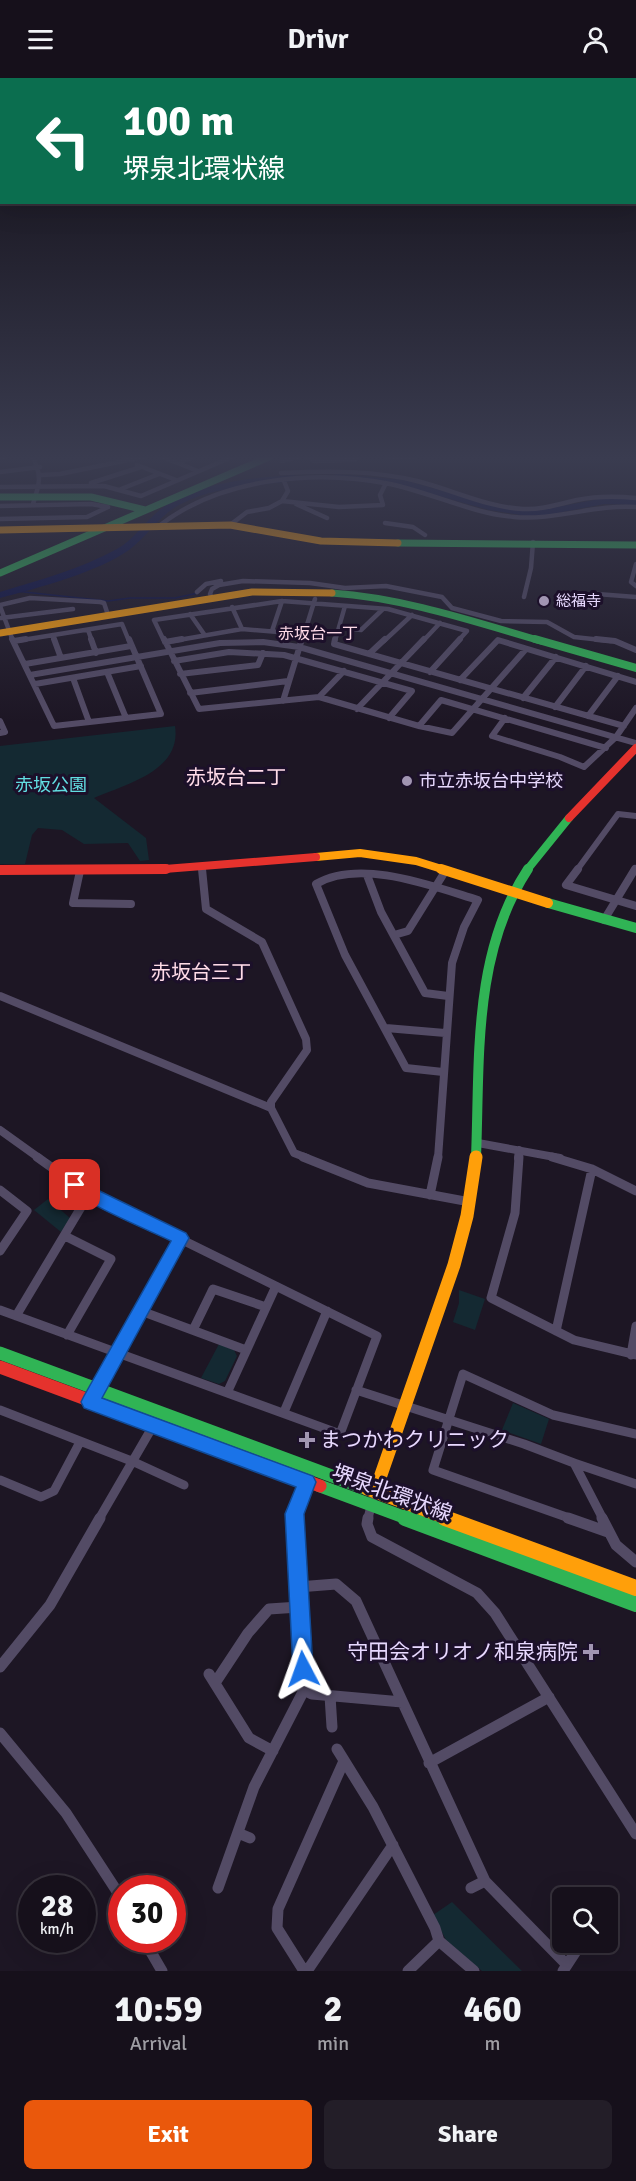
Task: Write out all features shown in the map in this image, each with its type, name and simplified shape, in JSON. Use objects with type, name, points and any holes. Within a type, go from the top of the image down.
[{"type":"street","points":[[0,571],[59,545]]},
{"type":"street","points":[[524,597],[531,568],[533,545]]},
{"type":"street","points":[[636,564],[631,582],[636,586]]},
{"type":"street","points":[[197,592],[206,584],[248,574],[243,581]]},
{"type":"street","points":[[212,598],[210,594],[212,589],[219,585],[243,581],[317,593],[345,606],[383,609],[467,631],[430,672]]},
{"type":"street","points":[[2,618],[75,614],[108,615],[268,591],[317,593],[394,600],[483,620],[636,668]]},
{"type":"street","points":[[317,593],[282,601],[154,620],[198,709],[319,697],[419,726],[452,733],[526,649]]},
{"type":"street","points":[[283,700],[317,593]]},
{"type":"street","points":[[597,594],[636,597]]},
{"type":"street","points":[[14,641],[122,624],[161,714],[54,726],[14,641],[4,632],[0,606],[30,598],[100,602],[104,603],[108,615]]},
{"type":"street","points":[[70,600],[75,614]]},
{"type":"street","points":[[272,631],[282,601]]},
{"type":"street","points":[[345,606],[334,644],[624,726]]},
{"type":"street","points":[[232,607],[242,629]]},
{"type":"street","points":[[339,627],[361,630],[383,609]]},
{"type":"street","points":[[4,632],[75,614]]},
{"type":"street","points":[[190,614],[204,634]]},
{"type":"street","points":[[369,654],[412,615]]},
{"type":"street","points":[[483,620],[547,622],[574,637],[615,641],[636,650]]},
{"type":"street","points":[[357,708],[440,623]]},
{"type":"street","points":[[165,642],[242,629],[303,634]]},
{"type":"street","points":[[88,630],[96,652]]},
{"type":"street","points":[[53,635],[61,658]]},
{"type":"street","points":[[460,680],[498,640],[636,682]]},
{"type":"street","points":[[30,675],[135,656],[245,641],[299,647],[636,743]]},
{"type":"street","points":[[25,664],[131,646]]},
{"type":"street","points":[[174,661],[229,652],[296,657],[412,692],[389,717]]},
{"type":"street","points":[[180,674],[258,665],[263,653]]},
{"type":"street","points":[[523,698],[556,657]]},
{"type":"street","points":[[34,684],[141,666]]},
{"type":"street","points":[[555,707],[586,666]]},
{"type":"street","points":[[319,697],[344,671]]},
{"type":"street","points":[[107,672],[126,718]]},
{"type":"street","points":[[588,716],[618,676]]},
{"type":"street","points":[[73,678],[89,722]]},
{"type":"street","points":[[190,693],[288,681]]},
{"type":"street","points":[[419,726],[441,700],[606,748]]},
{"type":"street","points":[[505,718],[492,736],[560,757],[584,767],[616,737],[636,708]]},
{"type":"street","points":[[0,721],[5,732],[0,733]]},
{"type":"street","points":[[636,748],[599,790],[554,835],[514,892],[495,940],[484,992],[478,1143],[470,1202],[453,1268],[375,1492],[367,1524],[372,1537],[477,1593],[495,1613],[636,1834]]},
{"type":"street","points":[[636,816],[618,814],[566,885],[636,906]]},
{"type":"street","points":[[0,870],[80,871],[202,867],[360,853],[398,857],[446,870],[636,928]]},
{"type":"street","points":[[202,867],[206,909],[262,942],[306,1040],[307,1050],[275,1096],[271,1108]]},
{"type":"street","points":[[604,920],[636,868]]},
{"type":"street","points":[[394,934],[408,931],[446,870]]},
{"type":"street","points":[[80,871],[73,903],[131,904]]},
{"type":"street","points":[[430,1195],[439,1153],[448,996],[456,947],[478,900],[401,878],[343,875],[320,879],[316,884],[345,955],[406,1068],[443,1072]]},
{"type":"street","points":[[367,875],[381,912],[425,993],[448,996]]},
{"type":"street","points":[[0,996],[271,1108],[294,1153],[368,1183],[470,1202]]},
{"type":"street","points":[[386,1028],[445,1033]]},
{"type":"street","points":[[0,1130],[89,1194],[377,1336],[340,1434],[0,1310]]},
{"type":"street","points":[[478,1143],[564,1159],[592,1169],[636,1191]]},
{"type":"street","points":[[519,1150],[514,1213],[491,1298],[556,1331],[592,1346],[634,1355],[636,1326]]},
{"type":"street","points":[[556,1331],[592,1169]]},
{"type":"street","points":[[0,1190],[27,1211],[0,1251]]},
{"type":"street","points":[[16,1316],[89,1194]]},
{"type":"street","points":[[65,1236],[111,1259],[67,1335]]},
{"type":"street","points":[[90,1402],[181,1238]]},
{"type":"street","points":[[227,1393],[276,1286]]},
{"type":"street","points":[[192,1330],[213,1289],[266,1307]]},
{"type":"street","points":[[141,1311],[246,1350]]},
{"type":"street","points":[[284,1412],[327,1311]]},
{"type":"street","name":"堺泉北環状線","points":[[0,1353],[636,1588]]},
{"type":"street","name":"堺泉北環状線","points":[[0,1368],[636,1604]]},
{"type":"street","points":[[608,1532],[433,1470],[463,1374],[553,1414],[636,1434]]},
{"type":"street","points":[[356,1390],[449,1419],[636,1484]]},
{"type":"street","points":[[0,1410],[134,1462],[184,1485]]},
{"type":"street","points":[[0,1667],[50,1605],[153,1426]]},
{"type":"street","points":[[0,1480],[41,1497],[54,1491],[80,1442]]},
{"type":"street","points":[[574,1463],[616,1545],[636,1562]]},
{"type":"street","points":[[218,1888],[244,1836],[254,1787],[304,1690],[295,1514],[307,1482]]},
{"type":"street","points":[[298,1587],[336,1584],[356,1601],[485,1881],[565,1968],[575,1953]]},
{"type":"street","points":[[273,1751],[249,1738],[212,1678],[268,1609],[299,1607]]},
{"type":"street","points":[[304,1690],[312,1694],[402,1702]]},
{"type":"street","points":[[330,1696],[332,1727]]},
{"type":"street","points":[[429,1763],[549,1697]]},
{"type":"street","points":[[0,1733],[25,1761],[108,1875]]},
{"type":"street","points":[[337,1749],[393,1845],[439,1941],[474,1971]]},
{"type":"street","points":[[344,1761],[278,1909],[277,1928],[306,1971],[393,1845]]},
{"type":"street","points":[[471,1888],[485,1881]]},
{"type":"street","points":[[408,1971],[439,1941]]},
{"type":"street","points":[[152,1953],[162,1971]]},
{"type":"green space","name":"赤坂公園","points":[[175,726],[175,741],[170,754],[161,765],[136,781],[94,798],[146,838],[149,860],[140,861],[128,843],[84,844],[62,830],[38,828],[32,835],[25,864],[0,864],[0,746]]},
{"type":"green space","points":[[48,1199],[70,1218],[61,1232],[34,1210]]},
{"type":"green space","points":[[459,1290],[485,1299],[475,1330],[453,1322],[459,1303]]},
{"type":"green space","points":[[219,1344],[234,1350],[237,1356],[225,1381],[219,1384],[201,1378]]},
{"type":"green space","points":[[513,1403],[549,1419],[541,1444],[502,1430]]},
{"type":"green space","points":[[452,1902],[522,1971],[482,1971],[446,1940],[433,1915]]},
{"type":"waterway","points":[[0,595],[78,570],[108,558],[129,545]]},
{"type":"waterway","points":[[15,591],[108,601],[130,598],[175,598],[198,593]]},
{"type":"traffic: fast","points":[[0,573],[64,545]]},
{"type":"traffic: fast","points":[[332,593],[363,595],[420,606],[636,668]]},
{"type":"traffic: fast","points":[[476,1157],[481,1021],[491,954],[501,922],[515,891],[540,853],[569,818]]},
{"type":"traffic: fast","points":[[548,903],[636,928]]},
{"type":"traffic: fast","points":[[0,1353],[367,1489]]},
{"type":"traffic: fast","points":[[320,1486],[636,1604]]},
{"type":"traffic: slow","points":[[0,633],[252,592],[332,593]]},
{"type":"traffic: slow","points":[[316,857],[360,853],[416,861],[548,903]]},
{"type":"traffic: slow","points":[[375,1492],[454,1265],[467,1216],[476,1157]]},
{"type":"traffic: slow","points":[[367,1489],[636,1588]]},
{"type":"traffic: jam","points":[[569,818],[636,748]]},
{"type":"traffic: jam","points":[[0,870],[152,870],[316,857]]},
{"type":"traffic: jam","points":[[0,1367],[320,1486]]},
{"type":"place","name":"総福寺","points":[[544,601]]},
{"type":"place","name":"市立赤坂台中学校","points":[[407,781]]},
{"type":"place","name":"まつかわクリニック","points":[[307,1440]]},
{"type":"place","name":"守田会オリオノ和泉病院","points":[[591,1652]]},
{"type":"district","name":"赤坂台一丁","points":[[318,634]]},
{"type":"district","name":"赤坂台二丁","points":[[236,777]]},
{"type":"district","name":"赤坂台三丁","points":[[201,972]]},
{"type":"route","points":[[75,1185],[181,1238],[90,1402],[307,1482],[295,1514],[303,1669]]}]
